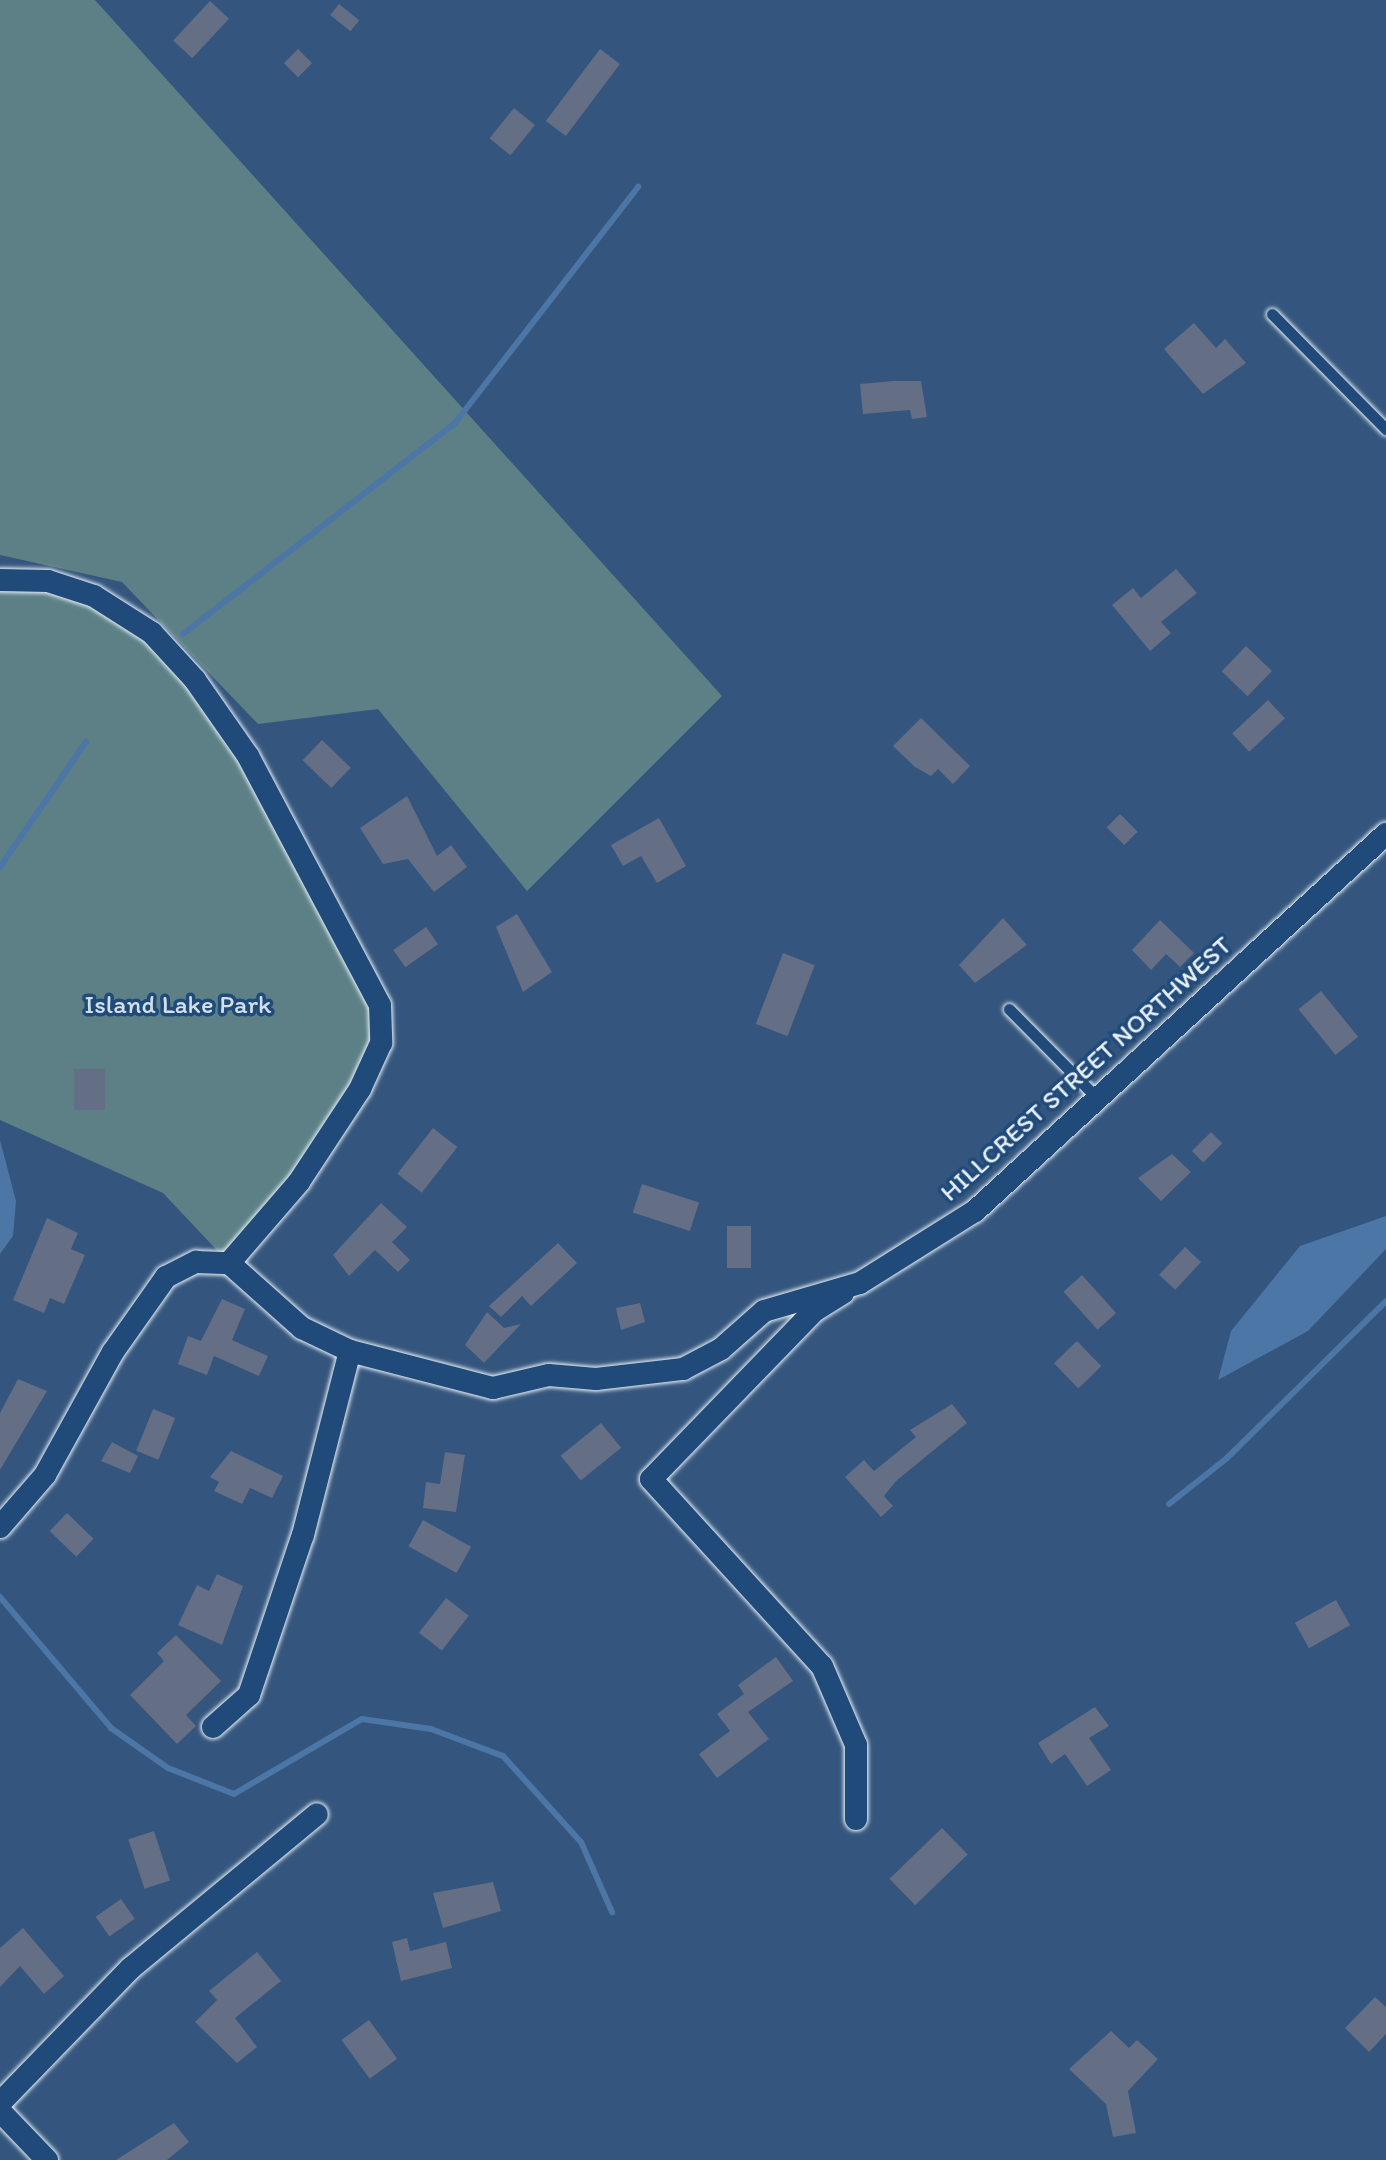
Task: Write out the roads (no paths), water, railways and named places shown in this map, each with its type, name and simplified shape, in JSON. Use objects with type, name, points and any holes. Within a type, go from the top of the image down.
[{"type":"street","points":[[0,580],[48,581],[94,596],[152,633],[195,680],[248,756],[380,1005],[381,1043],[360,1089],[299,1182],[229,1263],[196,1262],[166,1277],[113,1352],[45,1475],[0,1527]]},
{"type":"street","name":"HILLCREST STREET NORTHWEST","points":[[229,1263],[302,1328],[350,1351],[493,1388],[549,1375],[596,1379],[683,1369],[721,1349],[764,1311],[860,1283],[975,1211],[1386,834]]},
{"type":"street","points":[[856,1819],[856,1745],[822,1666],[651,1479],[814,1311],[860,1283]]},
{"type":"street","points":[[213,1727],[249,1695],[303,1535],[350,1351]]},
{"type":"street","points":[[0,2103],[131,1968],[317,1814]]},
{"type":"street","points":[[0,2111],[47,2160]]},
{"type":"lane","points":[[1272,314],[1386,429]]},
{"type":"lane","points":[[1009,1009],[1099,1100]]},
{"type":"water","points":[[0,1140],[16,1201],[13,1236],[0,1254]]},
{"type":"water","points":[[1386,1216],[1386,1249],[1308,1331],[1218,1380],[1231,1331],[1300,1246]]},
{"type":"waterway","points":[[183,634],[455,423],[638,187]]},
{"type":"waterway","points":[[0,867],[86,742]]},
{"type":"waterway","points":[[1169,1504],[1227,1458],[1386,1301]]},
{"type":"waterway","points":[[0,1597],[111,1728],[168,1768],[234,1794],[362,1719],[431,1729],[503,1756],[581,1842],[612,1912]]},
{"type":"park label","name":"Island Lake Park","points":[[178,1005]]}]
